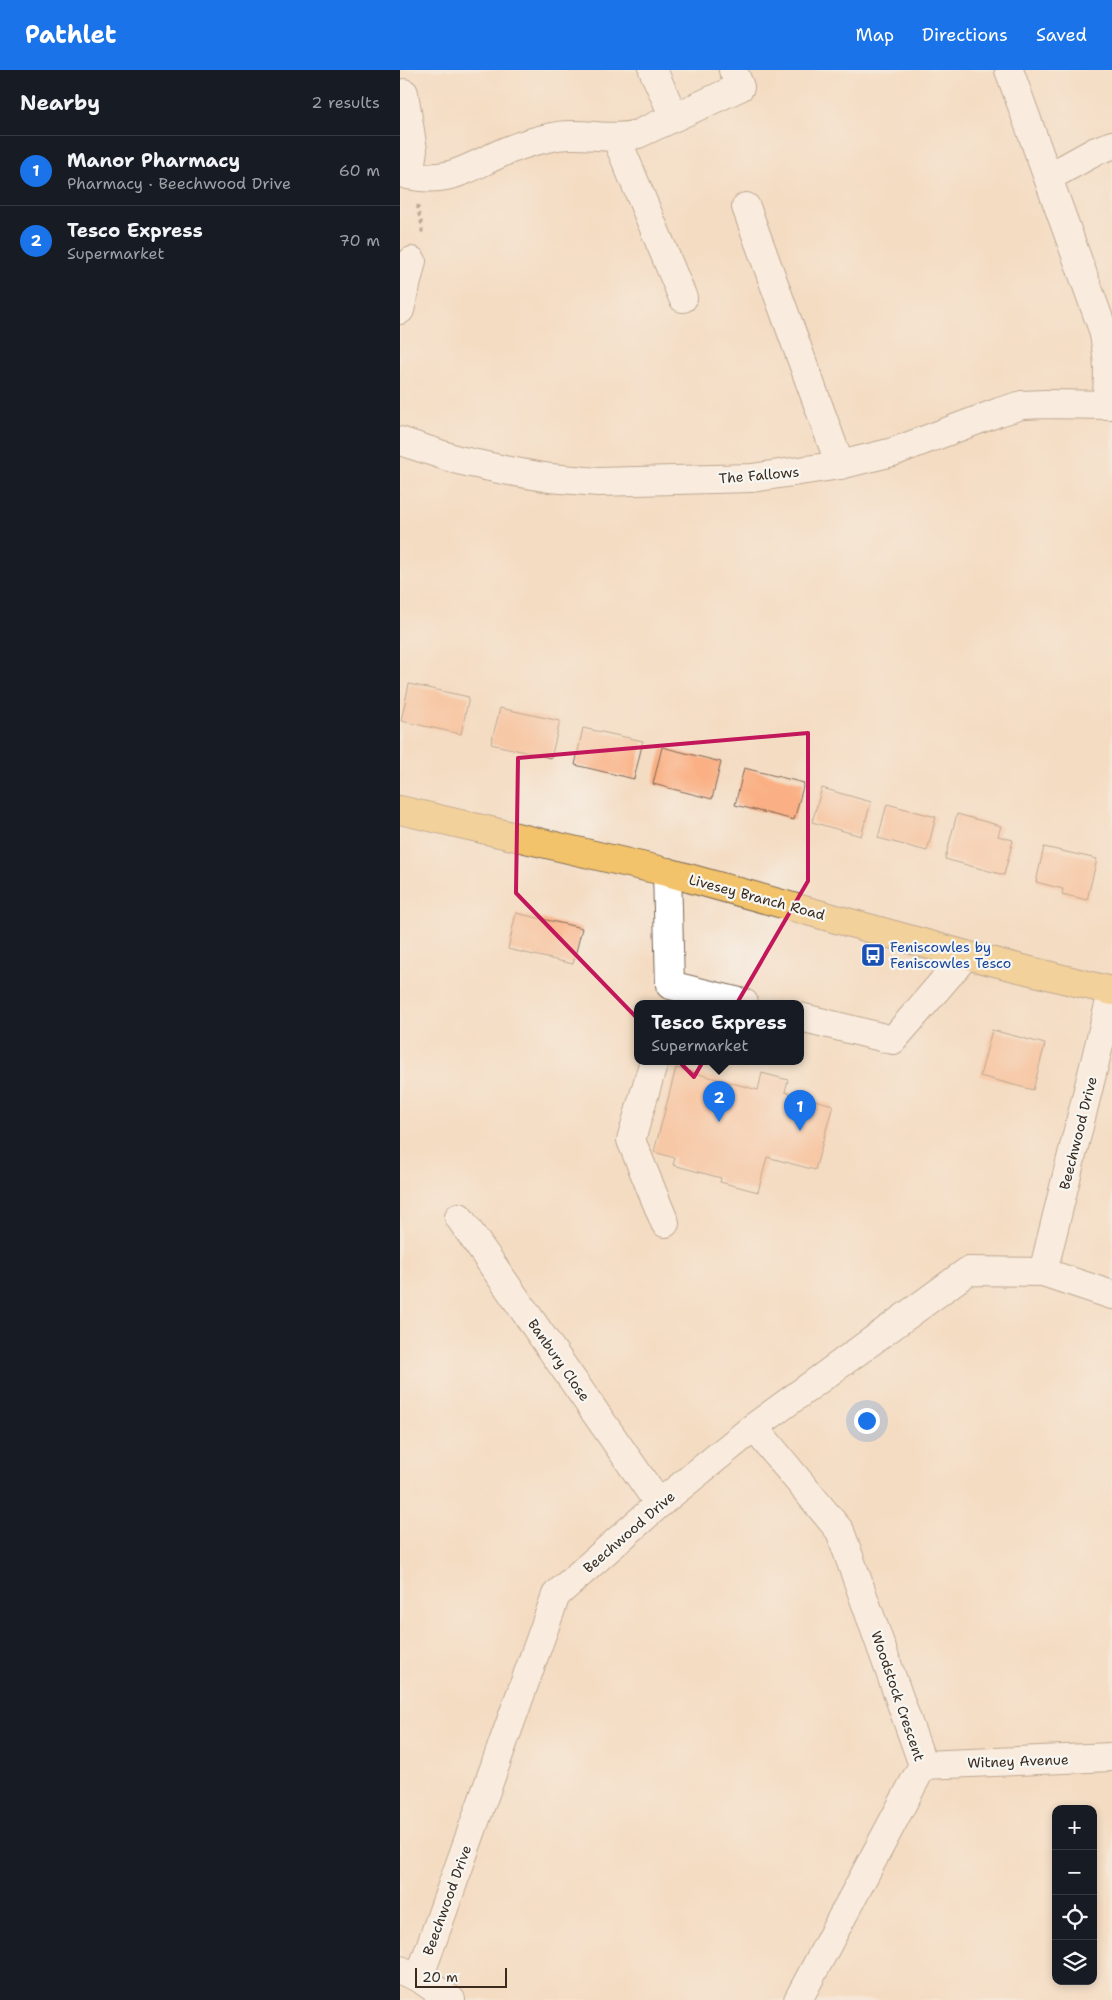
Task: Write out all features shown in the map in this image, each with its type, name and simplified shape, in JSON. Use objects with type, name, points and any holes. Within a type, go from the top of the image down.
[{"type":"main road","name":"Livesey Branch Road","points":[[400,810],[667,872],[966,955],[1112,992]]},
{"type":"street","points":[[653,70],[674,118]]},
{"type":"street","points":[[404,93],[413,150],[410,175],[440,177],[459,174],[506,151],[532,142],[569,135],[626,137],[638,134],[740,87],[733,70]]},
{"type":"street","points":[[1009,70],[1103,330],[1109,357],[1109,405]]},
{"type":"street","points":[[616,137],[683,298]]},
{"type":"street","points":[[1048,177],[1096,151],[1112,145]]},
{"type":"street","points":[[746,207],[840,465]]},
{"type":"street","points":[[400,310],[412,261]]},
{"type":"street","name":"The Fallows","points":[[400,441],[458,460],[550,478],[598,482],[752,478],[840,465],[893,452],[1022,405],[1109,405]]},
{"type":"street","points":[[667,872],[668,994],[719,1000]]},
{"type":"street","points":[[804,1018],[893,1040],[966,955]]},
{"type":"street","name":"Beechwood Drive","points":[[1043,1272],[1112,992]]},
{"type":"street","points":[[653,1065],[631,1140],[665,1224]]},
{"type":"street","name":"Banbury Close","points":[[459,1217],[660,1504]]},
{"type":"street","name":"Beechwood Drive","points":[[451,2000],[410,1974],[556,1595],[660,1504],[754,1427],[968,1272],[1043,1272],[1112,1295]]},
{"type":"street","name":"Woodstock Crescent","points":[[754,1427],[840,1531],[923,1765],[798,2000]]},
{"type":"street","name":"Witney Avenue","points":[[923,1765],[1112,1757]]},
{"type":"path","points":[[410,175],[423,226],[412,261]]},
{"type":"highlighted area","points":[[808,733],[808,881],[694,1077],[516,893],[518,758]]},
{"type":"building","points":[[409,684],[469,697],[461,734],[401,721]]},
{"type":"building","points":[[500,708],[560,721],[551,758],[491,744]]},
{"type":"building","points":[[583,728],[643,741],[634,779],[575,765]]},
{"type":"building","points":[[662,747],[721,762],[712,799],[653,784]]},
{"type":"building","points":[[744,768],[804,783],[794,820],[735,805]]},
{"type":"building","points":[[822,788],[871,802],[861,836],[812,822]]},
{"type":"building","points":[[887,804],[936,817],[927,851],[878,838]]},
{"type":"building","points":[[957,814],[1001,826],[998,836],[1013,840],[1004,875],[945,859]]},
{"type":"building","points":[[1044,847],[1097,859],[1087,900],[1062,894],[1063,889],[1036,882]]},
{"type":"building","points":[[516,913],[582,928],[573,964],[508,949]]},
{"type":"building","points":[[992,1030],[1045,1044],[1033,1090],[980,1076]]},
{"type":"building","points":[[676,1068],[758,1090],[762,1073],[788,1080],[785,1092],[833,1105],[815,1170],[767,1157],[758,1192],[720,1182],[721,1178],[673,1165],[675,1158],[654,1152]]},
{"type":"place","name":"Feniscowles by Feniscowles Tesco","points":[[873,955]]},
{"type":"place","name":"Tesco Express","points":[[719,1122]]},
{"type":"place","name":"Manor Pharmacy","points":[[800,1131]]}]
